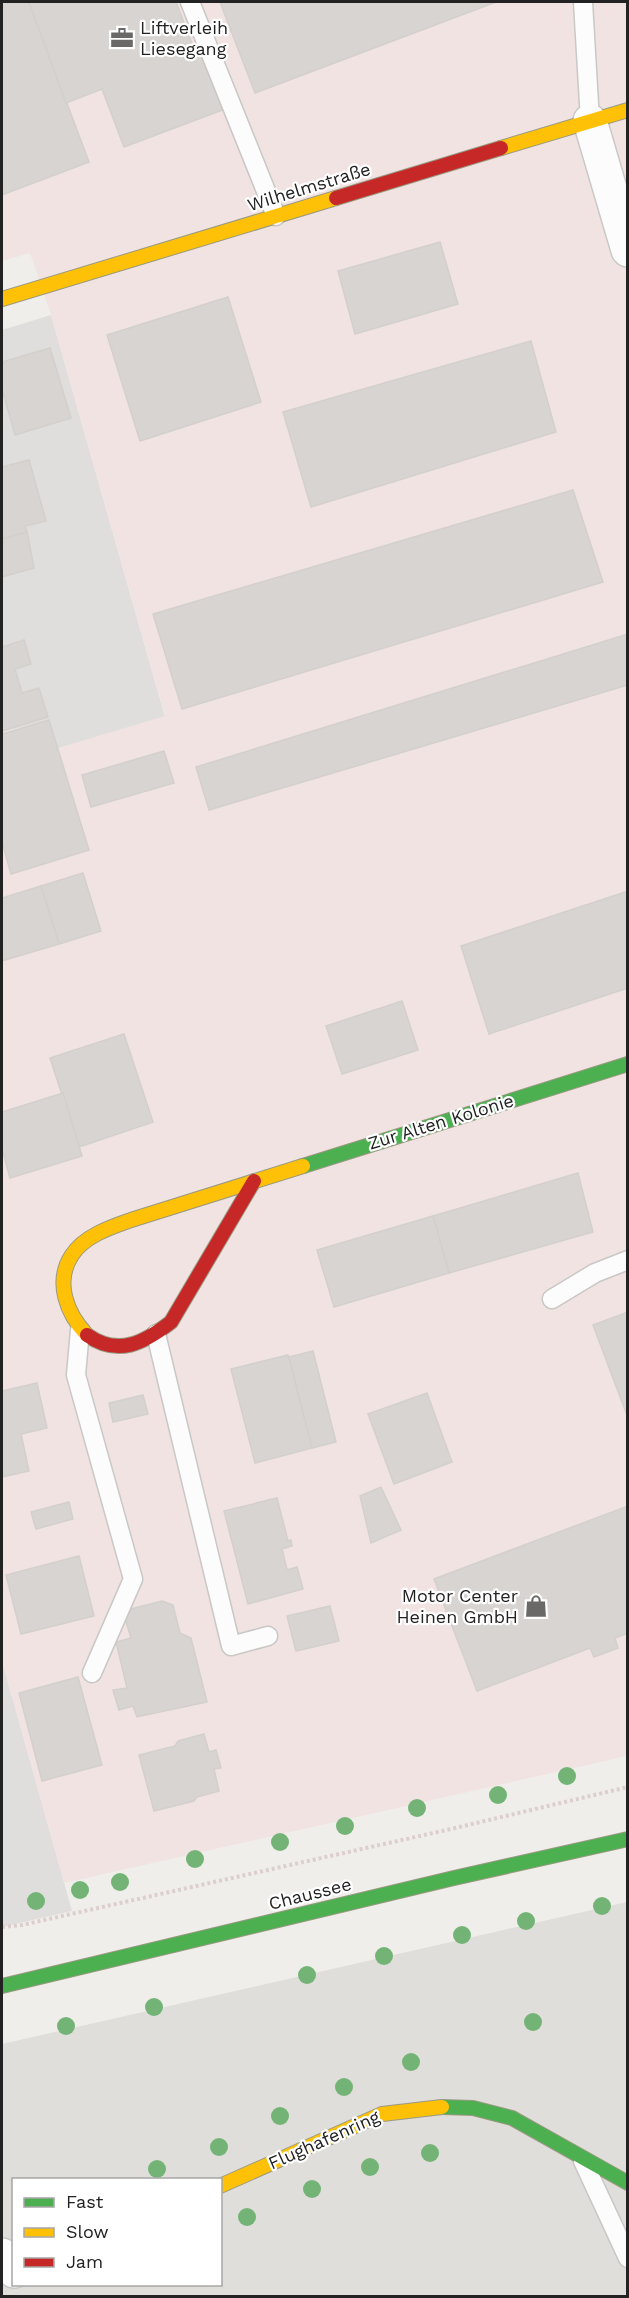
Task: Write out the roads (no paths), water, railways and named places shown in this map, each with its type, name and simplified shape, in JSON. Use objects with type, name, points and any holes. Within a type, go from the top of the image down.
[{"type":"street","name":"Wilhelmstraße","points":[[2,299],[627,110]]},
{"type":"street","points":[[590,121],[627,250]]},
{"type":"street","name":"Zur Alten Kolonie","points":[[80,1330],[70,1317],[65,1305],[62,1282],[66,1262],[81,1244],[105,1228],[627,1064]]},
{"type":"street","points":[[80,1330],[99,1343],[122,1347],[141,1342],[171,1322],[254,1181]]},
{"type":"street","name":"Chaussee","points":[[2,1986],[442,1880],[627,1839]]},
{"type":"street","name":"Flughafenring","points":[[222,2185],[382,2114],[430,2107],[473,2108],[512,2118],[627,2183]]},
{"type":"street","points":[[2,2255],[12,2268]]},
{"type":"lane","points":[[190,2],[276,216]]},
{"type":"lane","points":[[583,2],[590,121]]},
{"type":"lane","points":[[552,1299],[596,1273],[627,1260]]},
{"type":"lane","points":[[80,1330],[76,1375],[133,1579],[92,1673]]},
{"type":"lane","points":[[156,1334],[231,1646],[268,1636]]},
{"type":"lane","points":[[580,2157],[627,2258]]},
{"type":"place","name":"Liftverleih Liesegang","points":[[122,38]]},
{"type":"place","name":"Motor Center Heinen GmbH","points":[[536,1606]]}]
